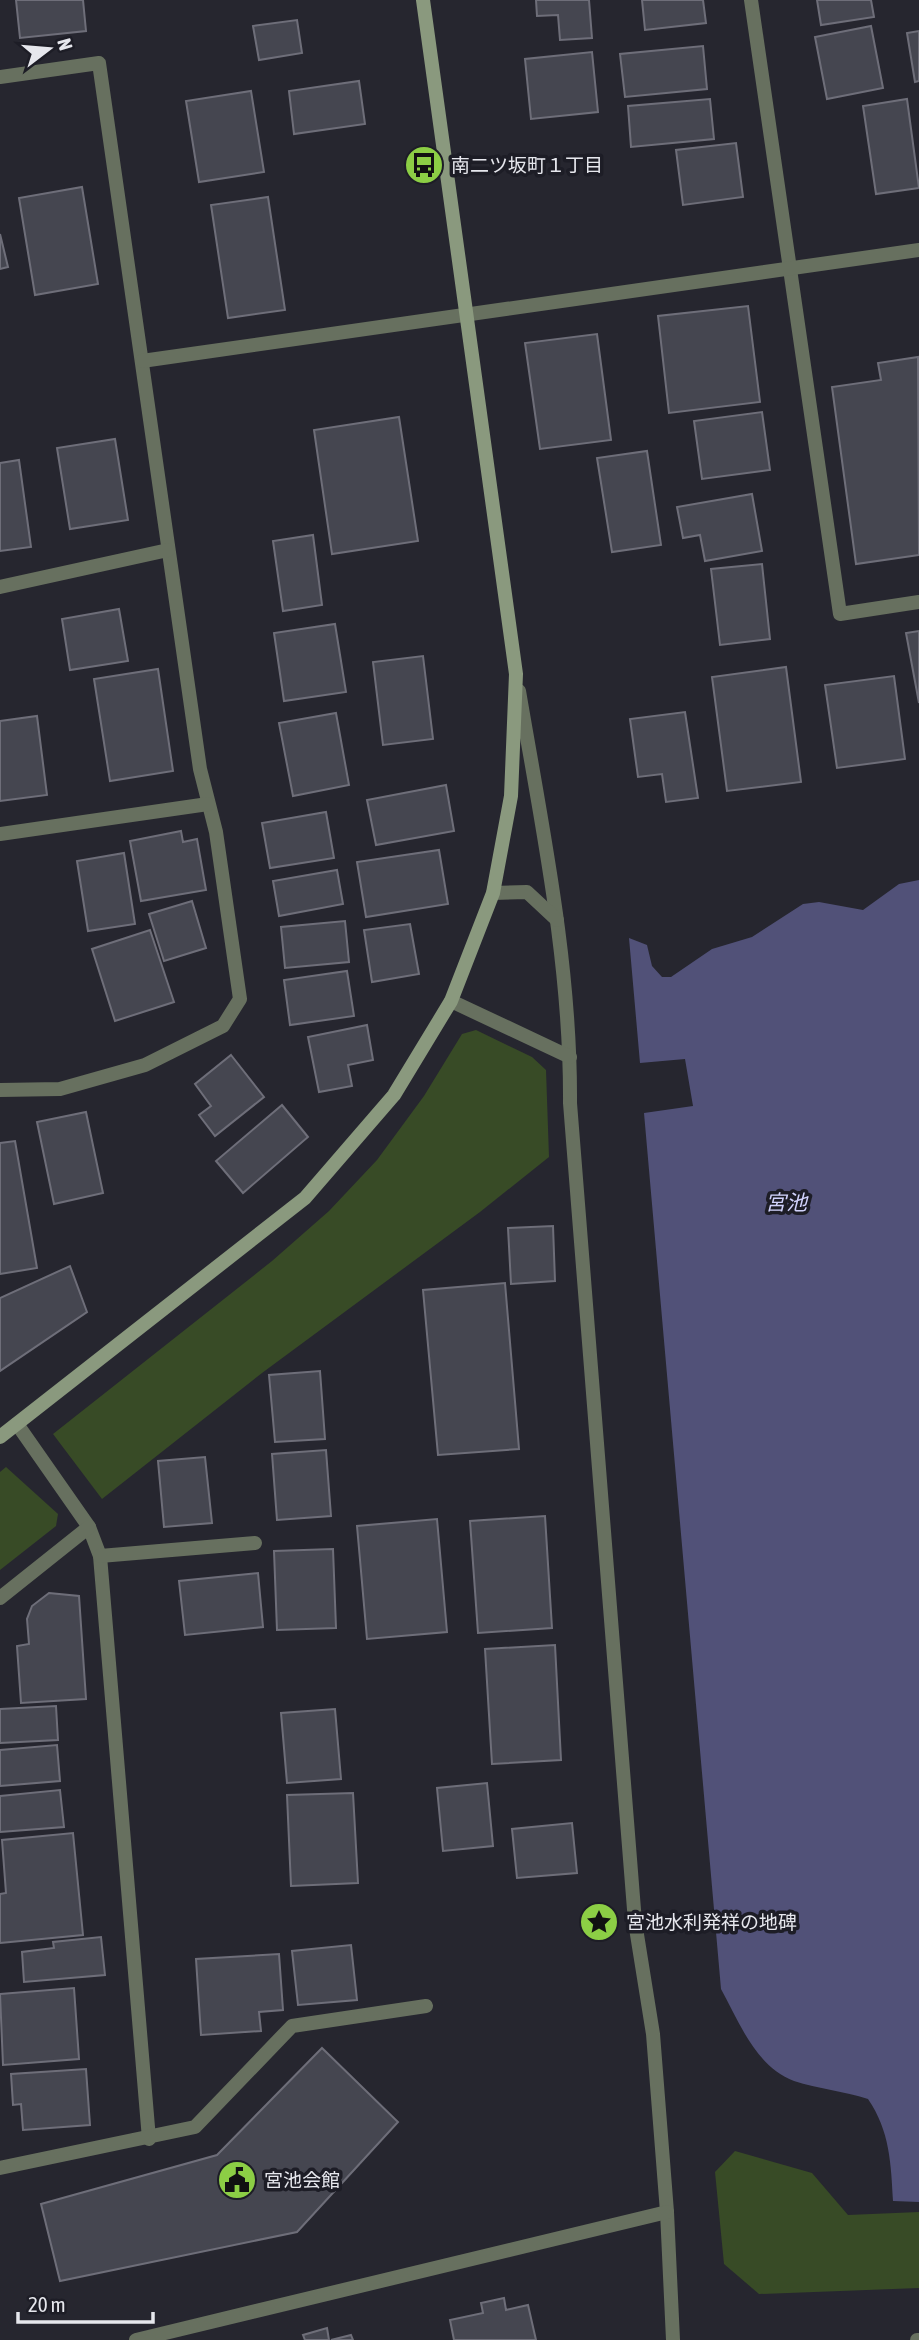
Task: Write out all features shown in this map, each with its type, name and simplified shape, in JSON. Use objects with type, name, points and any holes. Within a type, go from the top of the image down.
[{"type":"street","points":[[423,0],[516,674],[557,920],[570,1058],[570,1103],[635,1922],[653,2034],[667,2212],[673,2340]]},
{"type":"street","points":[[751,0],[840,614],[919,602]]},
{"type":"street","points":[[0,77],[99,63],[200,769],[216,832],[240,999],[223,1026],[145,1065],[60,1089],[0,1090]]},
{"type":"street","points":[[142,361],[919,250]]},
{"type":"street","points":[[0,587],[168,550]]},
{"type":"street","points":[[0,1437],[305,1198],[394,1094],[451,1000],[493,893],[512,796],[516,674]]},
{"type":"street","points":[[0,834],[208,804]]},
{"type":"street","points":[[493,893],[527,892],[557,920]]},
{"type":"street","points":[[451,1000],[570,1058]]},
{"type":"street","points":[[17,1424],[89,1527],[100,1556],[149,2139]]},
{"type":"street","points":[[0,1598],[89,1527]]},
{"type":"street","points":[[100,1556],[256,1543]]},
{"type":"street","points":[[0,2168],[149,2139],[195,2127],[292,2025],[426,2006]]},
{"type":"street","points":[[136,2340],[667,2212]]},
{"type":"green space","points":[[476,1030],[532,1057],[546,1070],[549,1157],[480,1212],[262,1373],[102,1499],[53,1434],[272,1261],[329,1211],[377,1160],[424,1096],[462,1034]]},
{"type":"green space","points":[[6,1467],[58,1514],[56,1526],[0,1570],[0,1472]]},
{"type":"green space","points":[[735,2151],[812,2173],[848,2215],[919,2212],[919,2288],[759,2294],[724,2264],[715,2172]]},
{"type":"water","name":"宮池","points":[[919,880],[919,2202],[893,2201],[885,2136],[868,2099],[803,2084],[781,2074],[769,2065],[750,2042],[721,1989],[644,1113],[693,1106],[685,1059],[640,1063],[629,938],[647,945],[652,966],[662,977],[671,977],[712,949],[752,937],[803,904],[819,902],[863,910],[899,884]]},
{"type":"building","points":[[16,0],[83,0],[86,31],[20,38]]},
{"type":"building","points":[[536,0],[589,0],[592,38],[560,40],[558,15],[537,16]]},
{"type":"building","points":[[642,0],[703,0],[706,23],[645,30]]},
{"type":"building","points":[[817,0],[871,0],[874,17],[821,25]]},
{"type":"building","points":[[297,20],[302,53],[259,60],[253,26]]},
{"type":"building","points":[[871,26],[883,88],[827,99],[815,37]]},
{"type":"building","points":[[919,31],[919,81],[915,82],[907,33]]},
{"type":"building","points":[[703,46],[707,89],[625,97],[620,54]]},
{"type":"building","points":[[592,52],[598,112],[531,119],[525,59]]},
{"type":"building","points":[[359,81],[365,124],[294,134],[289,91]]},
{"type":"building","points":[[251,91],[264,172],[199,182],[186,101]]},
{"type":"building","points":[[710,99],[714,139],[631,147],[628,106]]},
{"type":"building","points":[[907,99],[919,188],[876,194],[863,106]]},
{"type":"building","points":[[736,143],[743,197],[683,205],[676,150]]},
{"type":"building","points":[[82,187],[98,284],[35,295],[19,198]]},
{"type":"building","points":[[268,197],[285,310],[228,318],[211,205]]},
{"type":"building","points":[[0,234],[8,267],[0,269]]},
{"type":"building","points":[[748,306],[760,402],[669,413],[658,316]]},
{"type":"building","points":[[597,334],[611,440],[540,449],[525,343]]},
{"type":"building","points":[[918,357],[919,555],[856,564],[832,387],[881,380],[878,363]]},
{"type":"building","points":[[762,412],[770,470],[702,479],[694,421]]},
{"type":"building","points":[[399,417],[418,541],[332,554],[314,430]]},
{"type":"building","points":[[115,439],[128,520],[70,529],[57,448]]},
{"type":"building","points":[[647,451],[661,545],[612,552],[597,458]]},
{"type":"building","points":[[19,460],[31,547],[0,551],[0,463]]},
{"type":"building","points":[[752,494],[762,551],[705,561],[700,535],[683,538],[677,507]]},
{"type":"building","points":[[313,535],[322,605],[283,611],[273,541]]},
{"type":"building","points":[[762,564],[770,639],[720,645],[711,569]]},
{"type":"building","points":[[119,609],[128,661],[70,670],[62,619]]},
{"type":"building","points":[[335,624],[346,692],[284,701],[274,633]]},
{"type":"building","points":[[919,631],[919,703],[906,633]]},
{"type":"building","points":[[423,656],[433,739],[383,745],[373,662]]},
{"type":"building","points":[[786,667],[801,782],[727,791],[712,677]]},
{"type":"building","points":[[158,669],[173,771],[110,781],[94,679]]},
{"type":"building","points":[[894,676],[905,759],[837,768],[825,685]]},
{"type":"building","points":[[685,712],[698,798],[666,802],[662,774],[638,777],[630,719]]},
{"type":"building","points":[[336,713],[349,785],[293,796],[279,723]]},
{"type":"building","points":[[37,716],[47,795],[0,801],[0,721]]},
{"type":"building","points":[[446,785],[454,831],[376,845],[367,800]]},
{"type":"building","points":[[326,812],[334,858],[270,868],[262,823]]},
{"type":"building","points":[[181,831],[183,842],[197,839],[206,890],[141,901],[130,841]]},
{"type":"building","points":[[439,850],[448,904],[366,917],[357,862]]},
{"type":"building","points":[[124,853],[135,924],[88,931],[77,861]]},
{"type":"building","points":[[337,870],[343,904],[279,916],[273,881]]},
{"type":"building","points":[[192,901],[206,948],[164,961],[149,914]]},
{"type":"building","points":[[345,921],[349,962],[285,968],[281,927]]},
{"type":"building","points":[[410,924],[419,974],[372,982],[364,930]]},
{"type":"building","points":[[150,930],[174,1002],[115,1021],[92,949]]},
{"type":"building","points":[[347,971],[354,1016],[290,1025],[284,980]]},
{"type":"building","points":[[367,1025],[373,1060],[348,1065],[352,1086],[319,1092],[308,1037]]},
{"type":"building","points":[[231,1055],[264,1097],[215,1136],[199,1115],[211,1106],[195,1084]]},
{"type":"building","points":[[282,1105],[308,1137],[243,1193],[216,1161]]},
{"type":"building","points":[[86,1112],[103,1193],[54,1204],[37,1122]]},
{"type":"building","points":[[15,1141],[37,1268],[0,1274],[0,1143]]},
{"type":"building","points":[[553,1226],[555,1281],[511,1284],[508,1228]]},
{"type":"building","points":[[70,1266],[87,1312],[0,1371],[0,1298]]},
{"type":"building","points":[[505,1283],[519,1449],[438,1455],[423,1290]]},
{"type":"building","points":[[320,1371],[325,1439],[275,1442],[269,1375]]},
{"type":"building","points":[[326,1450],[331,1516],[277,1520],[272,1454]]},
{"type":"building","points":[[205,1457],[212,1523],[164,1527],[158,1461]]},
{"type":"building","points":[[545,1516],[552,1628],[478,1633],[470,1521]]},
{"type":"building","points":[[437,1519],[447,1632],[367,1639],[357,1526]]},
{"type":"building","points":[[333,1549],[336,1628],[277,1630],[274,1551]]},
{"type":"building","points":[[258,1573],[263,1627],[185,1635],[179,1581]]},
{"type":"building","points":[[49,1593],[79,1596],[86,1699],[21,1703],[17,1646],[29,1644],[27,1619],[32,1606]]},
{"type":"building","points":[[555,1645],[561,1760],[492,1764],[485,1649]]},
{"type":"building","points":[[56,1706],[58,1740],[0,1743],[0,1709]]},
{"type":"building","points":[[335,1709],[341,1779],[287,1783],[281,1713]]},
{"type":"building","points":[[57,1745],[60,1781],[0,1786],[0,1750]]},
{"type":"building","points":[[487,1783],[493,1846],[443,1851],[437,1788]]},
{"type":"building","points":[[60,1790],[64,1827],[0,1832],[0,1796]]},
{"type":"building","points":[[353,1793],[358,1883],[291,1886],[287,1795]]},
{"type":"building","points":[[572,1823],[577,1873],[517,1878],[512,1829]]},
{"type":"building","points":[[73,1833],[83,1935],[0,1943],[0,1894],[6,1893],[2,1840]]},
{"type":"building","points":[[101,1937],[105,1975],[24,1982],[22,1952],[54,1948],[53,1942]]},
{"type":"building","points":[[351,1945],[357,2000],[298,2005],[292,1951]]},
{"type":"building","points":[[279,1954],[283,2010],[259,2012],[261,2031],[201,2035],[196,1959]]},
{"type":"building","points":[[74,1988],[79,2059],[3,2065],[0,1994]]},
{"type":"building","name":"宮池会館","points":[[322,2048],[398,2122],[297,2232],[60,2281],[41,2204],[217,2155]]},
{"type":"building","points":[[86,2069],[90,2125],[23,2130],[21,2104],[13,2105],[11,2074]]},
{"type":"building","points":[[504,2298],[506,2310],[528,2305],[536,2340],[454,2340],[450,2320],[483,2313],[481,2303]]},
{"type":"building","points":[[327,2328],[329,2340],[305,2340],[303,2335]]},
{"type":"building","points":[[351,2335],[353,2340],[331,2340]]},
{"type":"place","name":"南二ツ坂町１丁目","points":[[424,165]]},
{"type":"place","name":"宮池水利発祥の地碑","points":[[599,1922]]},
{"type":"place","name":"宮池会館","points":[[237,2180]]}]
